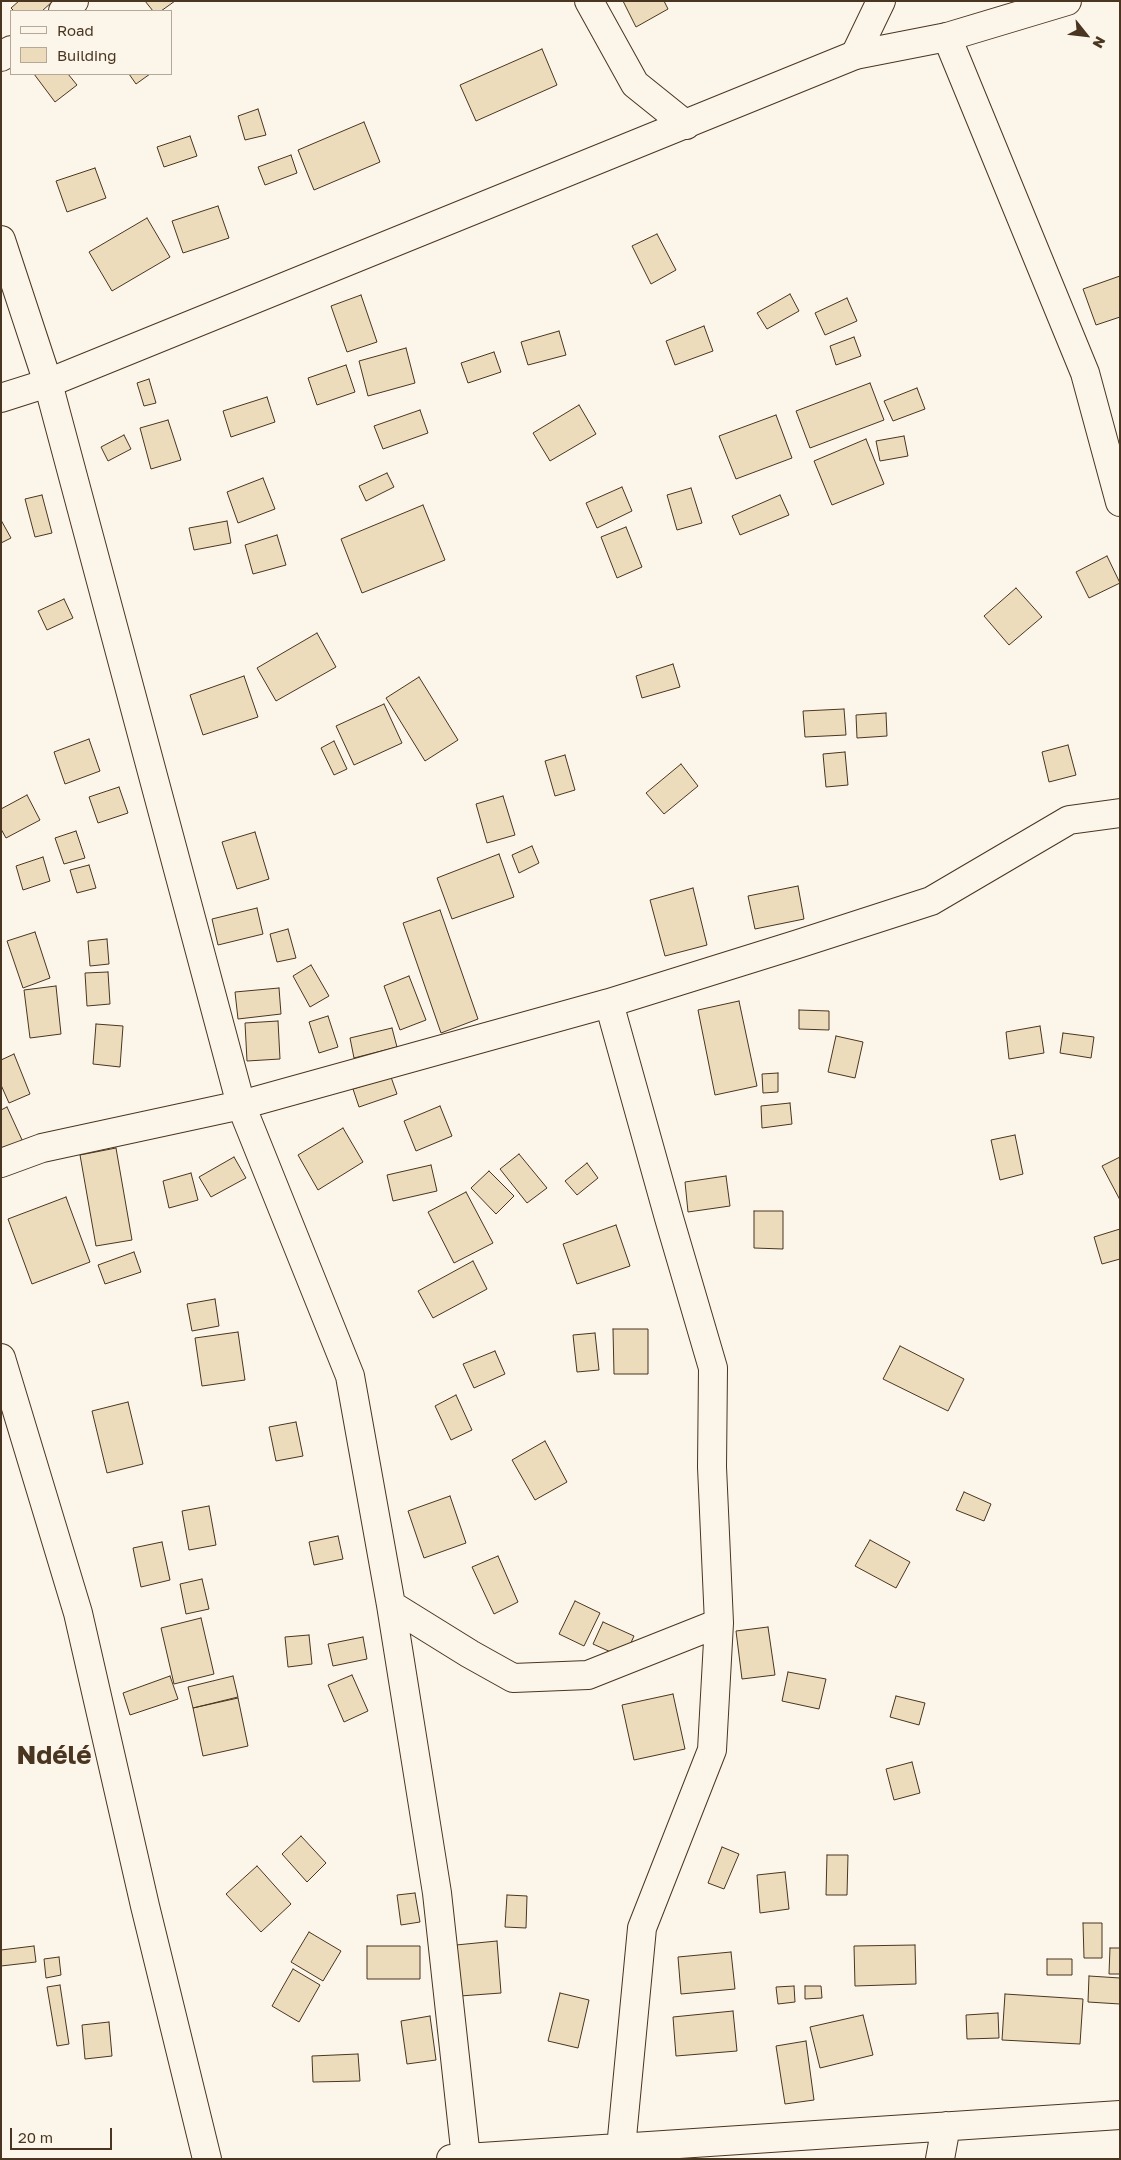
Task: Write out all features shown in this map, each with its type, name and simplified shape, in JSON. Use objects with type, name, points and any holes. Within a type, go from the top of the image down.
[{"type":"street","points":[[65,10],[74,1]]},
{"type":"street","points":[[589,1],[634,84],[686,125]]},
{"type":"street","points":[[855,55],[881,1]]},
{"type":"street","points":[[1,398],[48,384],[855,55],[947,37],[1067,1]]},
{"type":"street","points":[[947,37],[1085,373],[1120,502]]},
{"type":"street","points":[[1,240],[48,384],[241,1104],[350,1376],[391,1606],[437,1893],[458,2158],[1120,2115]]},
{"type":"street","points":[[1,1163],[42,1148],[241,1104],[610,1002],[931,900],[1069,820],[1120,813]]},
{"type":"street","points":[[610,1002],[669,1218],[713,1368],[712,1467],[719,1623],[712,1750],[642,1928],[621,2148]]},
{"type":"street","points":[[1,1358],[78,1613],[145,1906],[207,2159]]},
{"type":"street","points":[[391,1606],[513,1678],[588,1676],[719,1623]]},
{"type":"street","points":[[940,2159],[946,2126]]},
{"type":"building","points":[[19,1],[53,1],[43,10],[13,10],[11,8]]},
{"type":"building","points":[[145,1],[175,1],[162,10],[152,10]]},
{"type":"building","points":[[623,1],[664,1],[668,9],[636,27]]},
{"type":"building","points":[[542,49],[557,85],[476,121],[460,85]]},
{"type":"building","points":[[35,75],[69,75],[77,85],[55,102]]},
{"type":"building","points":[[130,75],[149,75],[136,84]]},
{"type":"building","points":[[258,109],[266,135],[245,140],[238,116]]},
{"type":"building","points":[[364,122],[380,162],[314,190],[298,150]]},
{"type":"building","points":[[190,136],[197,156],[164,167],[157,147]]},
{"type":"building","points":[[291,155],[297,173],[265,185],[258,167]]},
{"type":"building","points":[[95,168],[106,198],[67,212],[56,181]]},
{"type":"building","points":[[218,206],[229,238],[183,253],[172,221]]},
{"type":"building","points":[[147,218],[170,257],[112,291],[89,252]]},
{"type":"building","points":[[657,234],[676,270],[651,284],[632,246]]},
{"type":"building","points":[[1120,276],[1120,317],[1096,325],[1083,289]]},
{"type":"building","points":[[790,294],[799,311],[767,329],[757,313]]},
{"type":"building","points":[[361,295],[377,342],[347,352],[331,306]]},
{"type":"building","points":[[847,298],[857,321],[825,335],[815,313]]},
{"type":"building","points":[[704,326],[713,351],[675,365],[666,341]]},
{"type":"building","points":[[559,331],[566,355],[528,365],[521,342]]},
{"type":"building","points":[[854,337],[861,356],[836,365],[830,346]]},
{"type":"building","points":[[406,348],[415,383],[368,396],[359,361]]},
{"type":"building","points":[[494,352],[501,372],[468,383],[461,363]]},
{"type":"building","points":[[346,365],[355,392],[317,405],[308,378]]},
{"type":"building","points":[[149,379],[156,403],[144,406],[137,383]]},
{"type":"building","points":[[870,383],[884,420],[810,448],[796,411]]},
{"type":"building","points":[[917,388],[925,409],[893,421],[884,401]]},
{"type":"building","points":[[267,397],[275,422],[231,437],[223,411]]},
{"type":"building","points":[[579,405],[596,434],[550,461],[533,433]]},
{"type":"building","points":[[420,410],[428,433],[383,449],[374,426]]},
{"type":"building","points":[[776,415],[792,458],[736,479],[719,436]]},
{"type":"building","points":[[168,420],[181,460],[151,469],[140,428]]},
{"type":"building","points":[[124,435],[131,449],[108,461],[101,447]]},
{"type":"building","points":[[904,436],[908,456],[880,461],[876,441]]},
{"type":"building","points":[[866,439],[884,484],[832,505],[814,461]]},
{"type":"building","points":[[387,473],[394,487],[366,501],[359,486]]},
{"type":"building","points":[[263,478],[275,509],[238,523],[227,492]]},
{"type":"building","points":[[622,487],[632,511],[597,528],[586,503]]},
{"type":"building","points":[[691,488],[702,523],[677,530],[667,495]]},
{"type":"building","points":[[42,495],[52,533],[35,537],[25,499]]},
{"type":"building","points":[[780,495],[789,515],[740,535],[732,516]]},
{"type":"building","points":[[423,505],[445,560],[362,593],[341,539]]},
{"type":"building","points":[[1,520],[11,538],[1,543]]},
{"type":"building","points":[[227,521],[231,543],[194,550],[189,528]]},
{"type":"building","points":[[626,527],[642,567],[617,578],[601,537]]},
{"type":"building","points":[[277,535],[286,565],[253,574],[245,545]]},
{"type":"building","points":[[1107,556],[1120,583],[1089,598],[1076,572]]},
{"type":"building","points":[[1016,588],[1042,617],[1009,645],[984,616]]},
{"type":"building","points":[[64,599],[73,618],[47,630],[38,611]]},
{"type":"building","points":[[317,633],[336,667],[276,701],[257,668]]},
{"type":"building","points":[[673,664],[680,687],[642,698],[636,676]]},
{"type":"building","points":[[244,676],[258,717],[203,735],[190,695]]},
{"type":"building","points":[[419,677],[458,740],[425,761],[386,698]]},
{"type":"building","points":[[384,704],[402,743],[354,765],[336,726]]},
{"type":"building","points":[[844,709],[846,735],[805,737],[803,711]]},
{"type":"building","points":[[886,713],[887,736],[857,738],[856,715]]},
{"type":"building","points":[[89,739],[100,771],[65,784],[54,752]]},
{"type":"building","points":[[334,741],[347,769],[334,775],[321,748]]},
{"type":"building","points":[[1068,745],[1076,775],[1049,782],[1042,752]]},
{"type":"building","points":[[845,752],[848,785],[826,787],[823,754]]},
{"type":"building","points":[[565,755],[575,790],[555,796],[545,761]]},
{"type":"building","points":[[681,764],[698,786],[664,814],[646,793]]},
{"type":"building","points":[[119,787],[128,813],[98,823],[89,797]]},
{"type":"building","points":[[27,795],[40,820],[6,838],[1,829],[1,809]]},
{"type":"building","points":[[503,796],[515,835],[487,843],[476,804]]},
{"type":"building","points":[[76,831],[85,858],[64,864],[55,838]]},
{"type":"building","points":[[255,832],[269,879],[237,889],[222,842]]},
{"type":"building","points":[[532,846],[539,863],[519,873],[512,855]]},
{"type":"building","points":[[499,854],[514,897],[452,919],[437,878]]},
{"type":"building","points":[[43,857],[50,881],[23,890],[16,866]]},
{"type":"building","points":[[89,865],[96,888],[77,893],[70,870]]},
{"type":"building","points":[[798,886],[804,919],[755,929],[748,896]]},
{"type":"building","points":[[693,888],[707,945],[665,956],[650,900]]},
{"type":"building","points":[[257,908],[263,934],[218,945],[212,919]]},
{"type":"building","points":[[440,910],[478,1019],[441,1033],[403,923]]},
{"type":"building","points":[[288,929],[296,958],[277,962],[270,934]]},
{"type":"building","points":[[35,932],[50,978],[23,988],[7,941]]},
{"type":"building","points":[[107,939],[109,964],[90,966],[88,941]]},
{"type":"building","points":[[311,965],[329,996],[310,1007],[293,976]]},
{"type":"building","points":[[108,972],[110,1004],[87,1006],[85,973]]},
{"type":"building","points":[[409,976],[426,1020],[400,1030],[384,986]]},
{"type":"building","points":[[56,986],[61,1034],[30,1038],[24,990]]},
{"type":"building","points":[[279,988],[281,1014],[238,1019],[235,992]]},
{"type":"building","points":[[739,1001],[757,1086],[715,1095],[698,1010]]},
{"type":"building","points":[[799,1010],[829,1011],[829,1030],[799,1029]]},
{"type":"building","points":[[328,1016],[338,1047],[319,1053],[309,1022]]},
{"type":"building","points":[[278,1021],[280,1059],[247,1061],[245,1023]]},
{"type":"building","points":[[96,1024],[123,1026],[120,1067],[93,1064]]},
{"type":"building","points":[[1040,1026],[1044,1053],[1009,1059],[1006,1032]]},
{"type":"building","points":[[392,1028],[397,1047],[354,1058],[350,1038]]},
{"type":"building","points":[[1063,1033],[1094,1037],[1091,1058],[1060,1053]]},
{"type":"building","points":[[836,1036],[863,1042],[855,1078],[828,1072]]},
{"type":"building","points":[[14,1054],[30,1094],[9,1103],[1,1085],[1,1060]]},
{"type":"building","points":[[778,1073],[778,1092],[763,1093],[762,1074]]},
{"type":"building","points":[[391,1077],[397,1094],[359,1107],[353,1089]]},
{"type":"building","points":[[790,1103],[792,1124],[762,1128],[761,1106]]},
{"type":"building","points":[[440,1106],[452,1136],[416,1151],[404,1121]]},
{"type":"building","points":[[7,1107],[23,1142],[1,1153],[1,1110]]},
{"type":"building","points":[[343,1128],[363,1162],[318,1190],[298,1155]]},
{"type":"building","points":[[1015,1135],[1023,1174],[1000,1180],[991,1140]]},
{"type":"building","points":[[116,1148],[132,1240],[96,1246],[80,1155]]},
{"type":"building","points":[[519,1154],[547,1188],[527,1203],[500,1169]]},
{"type":"building","points":[[234,1157],[246,1178],[211,1197],[199,1177]]},
{"type":"building","points":[[1120,1157],[1120,1200],[1102,1166]]},
{"type":"building","points":[[587,1163],[598,1178],[577,1195],[565,1181]]},
{"type":"building","points":[[431,1165],[437,1191],[393,1201],[387,1175]]},
{"type":"building","points":[[489,1171],[514,1196],[496,1214],[471,1188]]},
{"type":"building","points":[[191,1173],[198,1200],[169,1208],[163,1181]]},
{"type":"building","points":[[726,1176],[730,1206],[688,1212],[685,1182]]},
{"type":"building","points":[[466,1192],[493,1243],[454,1263],[428,1212]]},
{"type":"building","points":[[66,1197],[90,1262],[32,1284],[8,1219]]},
{"type":"building","points":[[754,1211],[783,1211],[783,1249],[754,1248]]},
{"type":"building","points":[[616,1225],[630,1266],[577,1284],[563,1244]]},
{"type":"building","points":[[1120,1229],[1120,1259],[1102,1264],[1094,1237]]},
{"type":"building","points":[[134,1252],[141,1272],[105,1284],[98,1265]]},
{"type":"building","points":[[473,1261],[487,1289],[433,1318],[418,1291]]},
{"type":"building","points":[[215,1299],[219,1326],[192,1331],[187,1304]]},
{"type":"building","points":[[613,1329],[648,1329],[648,1374],[614,1374]]},
{"type":"building","points":[[238,1332],[245,1380],[202,1386],[195,1338]]},
{"type":"building","points":[[595,1333],[599,1370],[577,1372],[573,1335]]},
{"type":"building","points":[[900,1346],[964,1379],[948,1411],[883,1379]]},
{"type":"building","points":[[495,1351],[505,1374],[474,1388],[463,1364]]},
{"type":"building","points":[[456,1395],[472,1430],[451,1440],[435,1406]]},
{"type":"building","points":[[128,1402],[143,1464],[107,1473],[92,1411]]},
{"type":"building","points":[[296,1422],[303,1456],[276,1461],[269,1427]]},
{"type":"building","points":[[545,1441],[567,1482],[535,1500],[512,1460]]},
{"type":"building","points":[[964,1492],[991,1504],[984,1521],[956,1510]]},
{"type":"building","points":[[450,1496],[466,1543],[424,1558],[408,1511]]},
{"type":"building","points":[[209,1506],[216,1545],[189,1550],[182,1511]]},
{"type":"building","points":[[338,1536],[343,1559],[314,1565],[309,1542]]},
{"type":"building","points":[[870,1540],[910,1562],[896,1588],[855,1566]]},
{"type":"building","points":[[162,1542],[170,1580],[141,1587],[133,1548]]},
{"type":"building","points":[[498,1556],[518,1602],[494,1614],[472,1567]]},
{"type":"building","points":[[202,1579],[209,1609],[186,1614],[180,1584]]},
{"type":"building","points":[[575,1601],[600,1613],[584,1646],[559,1634]]},
{"type":"building","points":[[201,1618],[214,1674],[174,1684],[161,1628]]},
{"type":"building","points":[[603,1622],[634,1636],[624,1658],[593,1644]]},
{"type":"building","points":[[768,1627],[775,1675],[742,1679],[736,1631]]},
{"type":"building","points":[[309,1635],[312,1664],[288,1667],[285,1637]]},
{"type":"building","points":[[363,1637],[367,1659],[333,1666],[328,1644]]},
{"type":"building","points":[[788,1672],[826,1679],[819,1709],[782,1701]]},
{"type":"building","points":[[352,1675],[368,1711],[344,1722],[328,1685]]},
{"type":"building","points":[[170,1676],[178,1699],[130,1715],[123,1693]]},
{"type":"building","points":[[233,1676],[238,1697],[193,1708],[188,1687]]},
{"type":"building","points":[[673,1694],[685,1749],[634,1760],[622,1705]]},
{"type":"building","points":[[896,1696],[925,1703],[919,1725],[890,1717]]},
{"type":"building","points":[[238,1698],[248,1746],[203,1756],[193,1708]]},
{"type":"building","points":[[912,1762],[920,1793],[894,1800],[886,1769]]},
{"type":"building","points":[[301,1836],[326,1863],[307,1882],[282,1854]]},
{"type":"building","points":[[722,1847],[739,1854],[724,1889],[708,1883]]},
{"type":"building","points":[[827,1855],[848,1855],[847,1895],[826,1895]]},
{"type":"building","points":[[257,1866],[291,1904],[261,1932],[226,1894]]},
{"type":"building","points":[[785,1872],[789,1909],[760,1913],[757,1875]]},
{"type":"building","points":[[415,1893],[420,1922],[401,1925],[397,1895]]},
{"type":"building","points":[[507,1895],[527,1896],[526,1928],[505,1927]]},
{"type":"building","points":[[1083,1923],[1102,1923],[1102,1958],[1084,1958]]},
{"type":"building","points":[[309,1932],[341,1951],[323,1981],[291,1962]]},
{"type":"building","points":[[497,1941],[501,1993],[460,1996],[456,1945]]},
{"type":"building","points":[[915,1945],[916,1984],[855,1986],[854,1946]]},
{"type":"building","points":[[34,1946],[36,1962],[1,1966],[1,1950]]},
{"type":"building","points":[[367,1946],[420,1946],[420,1979],[367,1979]]},
{"type":"building","points":[[1110,1948],[1120,1948],[1120,1974],[1109,1974]]},
{"type":"building","points":[[731,1952],[735,1989],[681,1994],[678,1957]]},
{"type":"building","points":[[59,1957],[61,1975],[46,1978],[44,1959]]},
{"type":"building","points":[[1047,1959],[1072,1959],[1072,1975],[1047,1975]]},
{"type":"building","points":[[293,1969],[320,1985],[299,2022],[272,2006]]},
{"type":"building","points":[[1089,1976],[1120,1978],[1120,2004],[1088,2002]]},
{"type":"building","points":[[60,1985],[69,2044],[57,2046],[47,1987]]},
{"type":"building","points":[[794,1986],[795,2002],[778,2004],[776,1987]]},
{"type":"building","points":[[805,1986],[821,1986],[822,1998],[805,1999]]},
{"type":"building","points":[[560,1993],[589,2000],[578,2048],[548,2041]]},
{"type":"building","points":[[1005,1994],[1083,1999],[1080,2044],[1002,2040]]},
{"type":"building","points":[[733,2011],[737,2051],[676,2056],[673,2017]]},
{"type":"building","points":[[998,2013],[999,2038],[967,2039],[966,2015]]},
{"type":"building","points":[[863,2015],[873,2055],[820,2068],[810,2027]]},
{"type":"building","points":[[430,2016],[436,2060],[407,2064],[401,2021]]},
{"type":"building","points":[[109,2022],[112,2056],[85,2059],[82,2025]]},
{"type":"building","points":[[806,2041],[814,2100],[785,2104],[776,2046]]},
{"type":"building","points":[[358,2054],[360,2081],[313,2082],[312,2056]]},
{"type":"district","name":"Ndélé","points":[[54,1756]]}]
